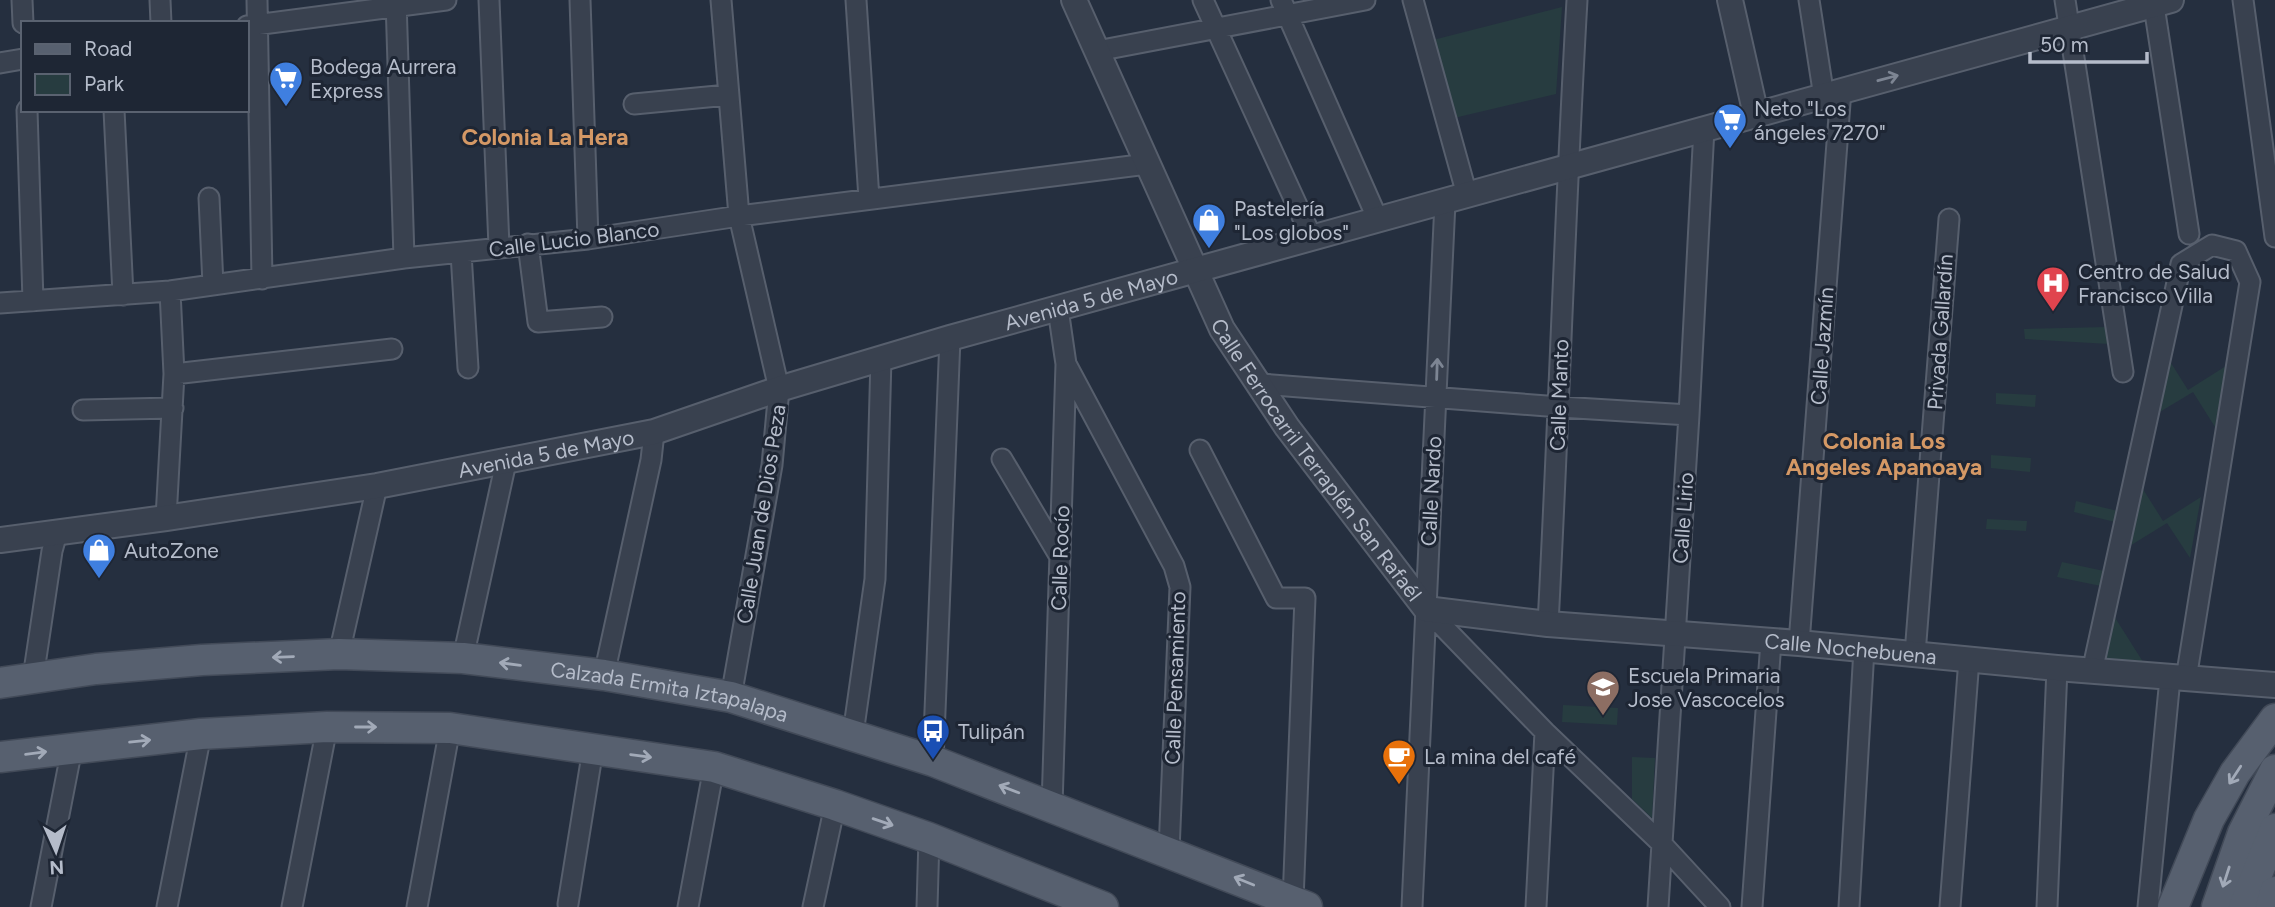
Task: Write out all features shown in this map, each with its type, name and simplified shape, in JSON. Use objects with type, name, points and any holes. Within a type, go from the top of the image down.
[{"type":"main road","name":"Calzada Ermita Iztapalapa","points":[[0,683],[96,669],[202,660],[339,654],[463,658],[604,675],[731,697],[853,734],[1052,806],[1300,904]]},
{"type":"main road","points":[[2173,907],[2209,819],[2235,773],[2275,719]]},
{"type":"main road","points":[[0,757],[201,734],[327,727],[450,728],[714,767],[929,838],[1055,898],[1103,907]]},
{"type":"main road","points":[[2217,907],[2243,833],[2275,770]]},
{"type":"main road","points":[[2244,907],[2275,829]]},
{"type":"main road","points":[[2271,907],[2275,892]]},
{"type":"street","points":[[22,0],[23,21]]},
{"type":"street","points":[[160,0],[161,21]]},
{"type":"street","points":[[257,0],[252,25],[262,279]]},
{"type":"street","points":[[252,25],[324,8],[446,0]]},
{"type":"street","points":[[489,0],[499,247]]},
{"type":"street","points":[[580,0],[588,239]]},
{"type":"street","name":"Calle Juan de Dios Peza","points":[[721,0],[739,216],[779,389],[772,465],[731,697]]},
{"type":"street","points":[[856,0],[869,199]]},
{"type":"street","name":"Calle Ferrocarril Terraplén San Rafaél","points":[[1074,0],[1222,329],[1261,384],[1287,427],[1426,609],[1545,732],[1661,844],[1720,907]]},
{"type":"street","points":[[1203,0],[1312,238]]},
{"type":"street","points":[[1097,51],[1216,28],[1284,7],[1365,0]]},
{"type":"street","name":"Calle Nardo","points":[[1412,907],[1436,397],[1455,199],[1413,0]]},
{"type":"street","name":"Calle Manto","points":[[1548,624],[1560,407],[1567,166],[1577,0]]},
{"type":"street","points":[[1730,0],[1756,116]]},
{"type":"street","name":"Calle Jazmín","points":[[1799,643],[1833,93],[1809,0]]},
{"type":"street","points":[[2065,0],[2123,372]]},
{"type":"street","points":[[2243,0],[2275,237]]},
{"type":"street","points":[[2162,3],[2189,234]]},
{"type":"street","name":"Avenida 5 de Mayo","points":[[0,540],[377,486],[654,432],[779,389],[950,338],[2162,3]]},
{"type":"street","points":[[397,4],[404,258]]},
{"type":"street","points":[[1284,7],[1378,220]]},
{"type":"street","points":[[0,62],[21,59]]},
{"type":"street","points":[[634,104],[728,95]]},
{"type":"street","points":[[27,112],[33,301]]},
{"type":"street","points":[[114,112],[123,295]]},
{"type":"street","name":"Calle Lirio","points":[[1658,907],[1704,128]]},
{"type":"street","name":"Calle Lucio Blanco","points":[[0,303],[170,291],[404,258],[588,239],[739,216],[1147,164]]},
{"type":"street","points":[[209,198],[214,285]]},
{"type":"street","name":"Privada Gallardín","points":[[1915,654],[1949,219]]},
{"type":"street","points":[[528,244],[538,322],[602,317]]},
{"type":"street","points":[[2092,671],[2180,264],[2212,245],[2236,251],[2250,282],[2178,678],[2148,907]]},
{"type":"street","points":[[461,253],[468,368]]},
{"type":"street","points":[[166,518],[174,374],[170,291]]},
{"type":"street","name":"Calle Rocío","points":[[1052,806],[1066,364],[1058,309]]},
{"type":"street","points":[[933,761],[950,338]]},
{"type":"street","points":[[174,374],[392,349]]},
{"type":"street","points":[[853,734],[875,579],[881,358]]},
{"type":"street","name":"Calle Pensamiento","points":[[1066,364],[1174,566],[1180,587],[1169,851]]},
{"type":"street","points":[[1261,384],[1689,415]]},
{"type":"street","points":[[83,410],[173,408]]},
{"type":"street","points":[[604,675],[651,460],[654,432]]},
{"type":"street","points":[[1200,450],[1276,598],[1305,598],[1300,904]]},
{"type":"street","points":[[1002,459],[1060,558]]},
{"type":"street","points":[[463,658],[506,462]]},
{"type":"street","points":[[339,654],[377,486]]},
{"type":"street","points":[[33,678],[57,533]]},
{"type":"street","name":"Calle Nochebuena","points":[[1426,609],[1548,624],[2275,685]]},
{"type":"street","points":[[1752,907],[1771,641]]},
{"type":"street","points":[[1849,907],[1864,649]]},
{"type":"street","points":[[1950,907],[1969,659]]},
{"type":"street","points":[[2047,907],[2057,668]]},
{"type":"street","points":[[292,907],[327,727]]},
{"type":"street","points":[[416,907],[450,728]]},
{"type":"street","points":[[1536,907],[1545,732]]},
{"type":"street","points":[[167,907],[201,734]]},
{"type":"street","points":[[41,907],[72,748]]},
{"type":"street","points":[[568,904],[593,749]]},
{"type":"street","points":[[688,907],[714,767]]},
{"type":"street","points":[[813,907],[835,805]]},
{"type":"street","points":[[927,907],[929,838]]},
{"type":"green space","points":[[1562,7],[1556,94],[1454,118],[1433,40]]},
{"type":"green space","points":[[2107,327],[2109,344],[2025,339],[2024,329]]},
{"type":"green space","points":[[2166,355],[2188,390],[2226,366],[2215,427],[2193,392],[2153,416]]},
{"type":"green space","points":[[1996,393],[2036,395],[2035,407],[1996,404]]},
{"type":"green space","points":[[1991,455],[2031,458],[2030,472],[1991,468]]},
{"type":"green space","points":[[2141,486],[2163,521],[2201,497],[2190,558],[2167,523],[2128,547]]},
{"type":"green space","points":[[2076,501],[2118,511],[2115,522],[2074,512]]},
{"type":"green space","points":[[1987,519],[2027,521],[2026,531],[1986,529]]},
{"type":"green space","points":[[2062,562],[2104,571],[2101,586],[2057,577]]},
{"type":"green space","points":[[2114,616],[2145,665],[2103,662]]},
{"type":"green space","points":[[1563,705],[1618,708],[1617,725],[1562,722]]},
{"type":"green space","points":[[1632,757],[1655,758],[1652,818],[1632,799]]},
{"type":"place","name":"Bodega Aurrera Express","points":[[286,108]]},
{"type":"place","name":"Neto \"Los ángeles 7270\"","points":[[1730,150]]},
{"type":"place","name":"Pastelería \"Los globos\"","points":[[1209,250]]},
{"type":"place","name":"Centro de Salud Francisco Villa","points":[[2053,313]]},
{"type":"place","name":"AutoZone","points":[[99,580]]},
{"type":"place","name":"Escuela Primaria Jose Vascocelos","points":[[1603,717]]},
{"type":"place","name":"Tulipán","points":[[933,761]]},
{"type":"place","name":"La mina del café","points":[[1399,786]]},
{"type":"district","name":"Colonia La Hera","points":[[545,137]]},
{"type":"district","name":"Colonia Los Angeles Apanoaya","points":[[1884,454]]}]
